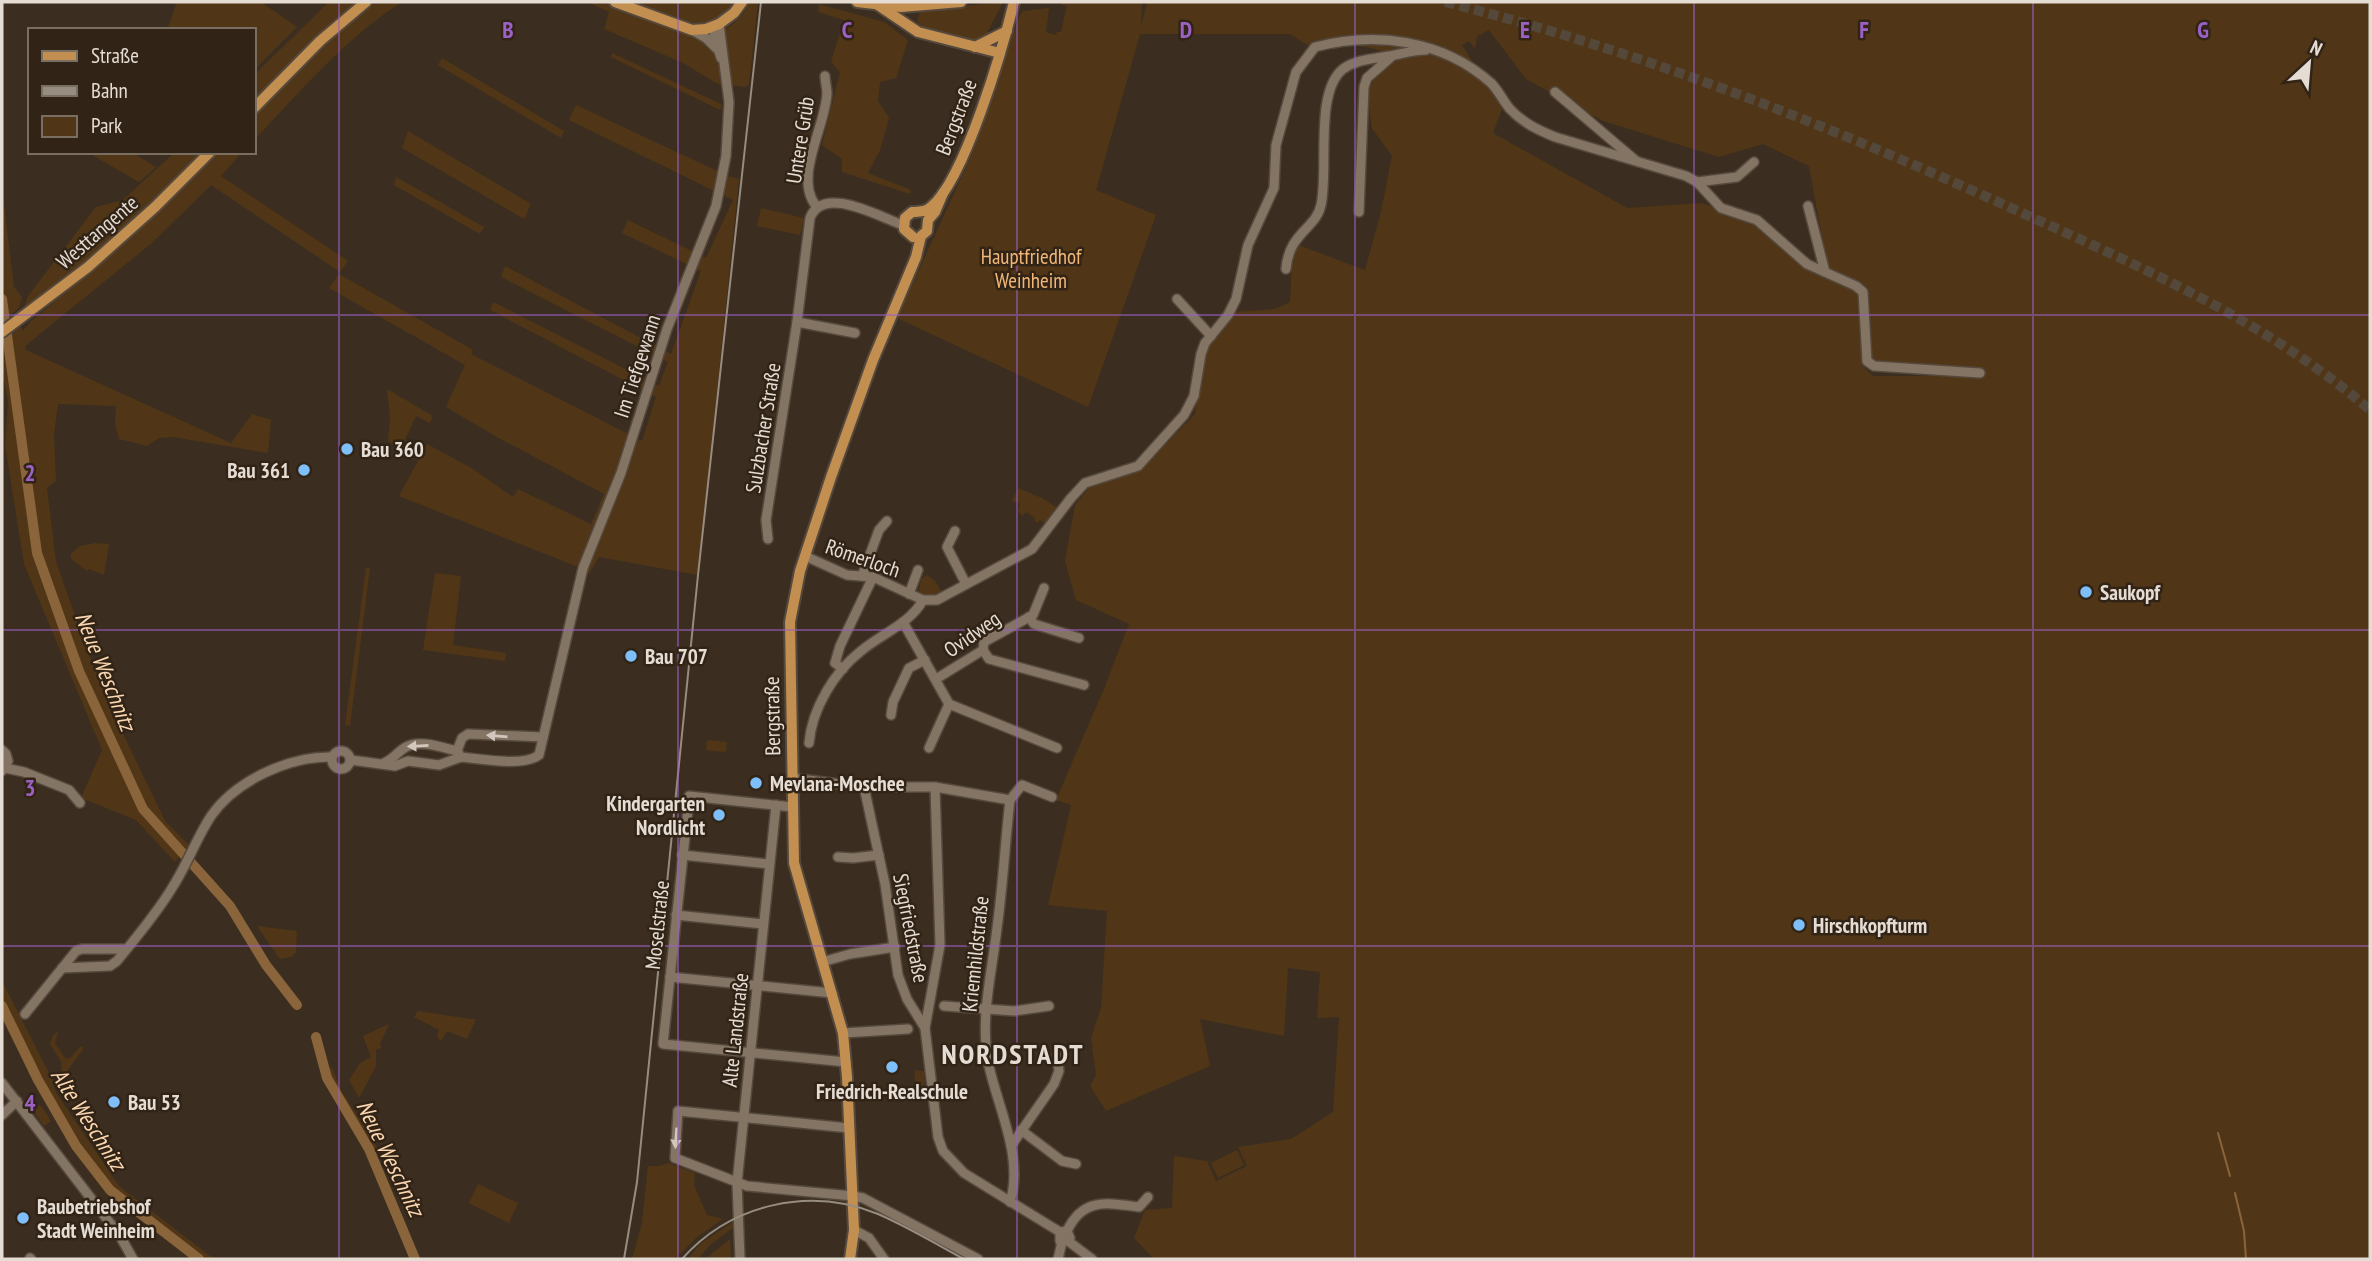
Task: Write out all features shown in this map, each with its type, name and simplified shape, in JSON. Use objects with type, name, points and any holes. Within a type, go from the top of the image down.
[{"type":"main road","points":[[256,106],[320,41],[366,2]]},
{"type":"main road","points":[[615,2],[692,30],[706,29],[718,24],[734,13],[742,2]]},
{"type":"main road","points":[[858,2],[901,6],[961,2]]},
{"type":"main road","name":"Bergstraße","points":[[850,1259],[855,1230],[843,1033],[794,863],[790,622],[805,556],[860,394],[912,269],[917,236],[927,231],[925,216],[956,173],[993,75],[1014,2]]},
{"type":"main road","points":[[917,4],[914,19],[928,34]]},
{"type":"main road","points":[[878,5],[915,30],[1000,53]]},
{"type":"main road","points":[[676,23],[718,24]]},
{"type":"main road","points":[[975,47],[1007,31]]},
{"type":"main road","points":[[975,47],[988,60],[993,75]]},
{"type":"main road","name":"Westtangente","points":[[2,332],[88,267],[208,154]]},
{"type":"main road","name":"Bergstraße","points":[[904,221],[912,212],[925,216]]},
{"type":"main road","points":[[904,221],[905,232],[917,236]]},
{"type":"street","name":"Im Tiefgewann","points":[[718,24],[714,34],[725,65]]},
{"type":"street","name":"Im Tiefgewann","points":[[543,737],[583,568],[621,473],[667,329],[716,206],[728,138],[729,91],[718,24]]},
{"type":"street","name":"Im Tiefgewann","points":[[692,30],[706,38],[718,50]]},
{"type":"street","points":[[808,743],[827,691],[859,652],[917,612],[923,600],[937,600],[1032,549],[1070,498],[1085,483],[1142,463],[1190,406],[1201,354],[1236,299],[1248,245],[1274,188],[1276,145],[1301,63],[1315,47],[1349,40],[1396,41],[1415,43],[1435,50],[1475,70],[1494,86],[1522,120],[1537,130],[1686,176],[1697,182],[1721,208],[1757,220],[1807,264],[1856,286],[1863,292],[1867,361],[1874,366],[1980,373]]},
{"type":"street","points":[[1286,269],[1287,255],[1293,243],[1321,208],[1327,104],[1335,77],[1343,69],[1358,62],[1408,51],[1435,50]]},
{"type":"street","points":[[1359,212],[1365,82],[1377,67],[1392,56]]},
{"type":"street","name":"Untere Grüb","points":[[816,206],[809,198],[807,187],[827,94],[825,76]]},
{"type":"street","points":[[1555,92],[1639,163]]},
{"type":"street","points":[[1697,182],[1737,177],[1754,162]]},
{"type":"street","points":[[816,206],[833,202],[904,221]]},
{"type":"street","name":"Sulzbacher Straße","points":[[768,539],[766,520],[797,322],[810,218],[816,206]]},
{"type":"street","points":[[1808,206],[1825,272]]},
{"type":"street","points":[[1177,299],[1211,336]]},
{"type":"street","points":[[797,322],[855,333]]},
{"type":"street","points":[[862,576],[879,530],[887,521]]},
{"type":"street","points":[[955,531],[947,547],[966,584]]},
{"type":"street","name":"Römerloch","points":[[805,556],[847,575],[873,577],[923,600]]},
{"type":"street","name":"Römerloch","points":[[909,594],[918,570]]},
{"type":"street","points":[[843,669],[835,663],[839,646],[873,577]]},
{"type":"street","name":"Ovidweg","points":[[936,680],[983,650],[984,642],[1033,615],[1044,588]]},
{"type":"street","name":"Ovidweg","points":[[1029,617],[1034,624],[1079,638]]},
{"type":"street","points":[[903,622],[949,704],[1057,748]]},
{"type":"street","points":[[983,650],[989,659],[1084,685]]},
{"type":"street","points":[[891,715],[893,702],[909,668],[925,660]]},
{"type":"street","points":[[929,748],[949,704]]},
{"type":"street","points":[[384,763],[397,757],[407,746],[416,744],[459,754],[517,761],[534,759],[538,755],[543,737],[468,734],[462,738],[459,754]]},
{"type":"street","points":[[2,750],[6,754],[5,767],[69,789],[80,803]]},
{"type":"street","points":[[62,968],[106,966],[117,961],[171,890],[212,815],[236,792],[288,762],[312,757],[332,757],[339,751],[345,751],[351,760]]},
{"type":"street","points":[[351,760],[395,766],[408,761],[439,765],[459,754]]},
{"type":"street","points":[[332,757],[333,765],[340,770],[348,767],[351,760]]},
{"type":"street","points":[[792,778],[864,787],[935,788],[1010,800],[1022,785],[1052,797]]},
{"type":"street","name":"Siegfriedstraße","points":[[864,787],[879,856],[898,975],[907,999],[925,1028],[938,1137],[943,1151],[964,1173],[1064,1237],[1092,1259]]},
{"type":"street","points":[[925,1028],[940,945],[935,788]]},
{"type":"street","points":[[690,796],[792,807]]},
{"type":"street","name":"Kriemhildstraße","points":[[1010,800],[985,1035],[989,1065],[1011,1146],[1013,1168],[1010,1202]]},
{"type":"street","name":"Alte Landstraße","points":[[740,1259],[737,1183],[776,805]]},
{"type":"street","name":"Moselstraße","points":[[688,809],[663,1044],[750,1052]]},
{"type":"street","points":[[682,855],[769,864]]},
{"type":"street","name":"Siegfriedstraße","points":[[838,857],[879,856]]},
{"type":"street","points":[[676,915],[764,924]]},
{"type":"street","points":[[822,962],[850,954],[895,947]]},
{"type":"street","points":[[25,1014],[78,949],[126,949]]},
{"type":"street","points":[[670,977],[832,993]]},
{"type":"street","points":[[944,1006],[1014,1011],[1049,1006]]},
{"type":"street","points":[[843,1033],[908,1029]]},
{"type":"street","points":[[750,1052],[846,1062]]},
{"type":"street","points":[[1011,1146],[1054,1084],[1059,1071],[1057,1055]]},
{"type":"street","points":[[2,1083],[120,1236],[133,1259]]},
{"type":"street","points":[[2,1115],[17,1101]]},
{"type":"street","points":[[849,1128],[678,1111],[675,1158],[747,1186],[863,1198],[978,1259]]},
{"type":"street","points":[[1021,1130],[1062,1161],[1076,1164]]},
{"type":"street","points":[[1058,1259],[1064,1237],[1072,1221],[1082,1210],[1096,1204],[1114,1203],[1139,1207],[1149,1197]]},
{"type":"street","points":[[855,1230],[869,1238],[884,1259]]},
{"type":"green space","points":[[177,2],[261,2],[297,27],[256,68],[256,28],[168,28]]},
{"type":"green space","points":[[329,2],[356,2],[315,37],[256,97],[256,73]]},
{"type":"green space","points":[[376,2],[402,2],[342,49],[256,138],[256,114],[347,24]]},
{"type":"green space","points":[[587,2],[619,2],[708,36],[733,24],[743,14],[748,2],[758,2],[749,84],[746,87],[718,84],[683,63],[604,29],[609,12]]},
{"type":"green space","points":[[624,2],[737,2],[725,14],[698,23],[669,18]]},
{"type":"green space","points":[[1003,2],[988,31],[989,39],[950,37],[930,31],[917,21],[920,12],[926,10]]},
{"type":"green space","name":"Hauptfriedhof Weinheim","points":[[1062,2],[1142,2],[1141,27],[1147,2],[2370,2],[2370,1259],[1154,1259],[1134,1238],[1145,1210],[1172,1208],[1174,1156],[1207,1161],[1216,1181],[1247,1166],[1238,1147],[1291,1139],[1333,1112],[1339,1017],[1317,1018],[1320,972],[1288,968],[1284,1036],[1200,1019],[1210,1066],[1106,1111],[1090,1086],[1096,1075],[1091,1038],[1101,1008],[1107,911],[1048,905],[1071,805],[1056,800],[1129,624],[1076,600],[1065,561],[1075,505],[1091,486],[1142,469],[1195,414],[1202,357],[1213,337],[1233,312],[1275,309],[1290,302],[1293,243],[1365,270],[1381,212],[1392,156],[1372,128],[1367,93],[1382,65],[1381,51],[1349,46],[1317,51],[1290,34],[1140,34],[1096,190],[1156,215],[1088,407],[897,318],[973,152],[1019,17],[1023,11],[1049,8],[1046,32],[1056,35],[1061,32],[1067,6],[1061,5]],"holes":[[[1489,30],[1526,79],[1603,121],[1719,157],[1763,144],[1809,166],[1823,243],[1815,270],[1755,224],[1702,203],[1627,208],[1493,133],[1502,109],[1462,45],[1469,41],[1475,49],[1477,36]],[[1903,363],[1982,368],[1983,369],[1954,376],[1873,376],[1863,367],[1897,366]]]},
{"type":"green space","points":[[819,4],[884,22],[908,40],[896,78],[880,82],[878,101],[889,118],[880,150],[868,173],[911,190],[910,194],[842,172],[842,159],[822,145],[840,72],[831,62],[844,20],[818,12]]},
{"type":"green space","points":[[612,53],[721,104],[722,107],[720,110],[611,57]]},
{"type":"green space","points":[[442,58],[564,131],[561,138],[438,65]]},
{"type":"green space","points":[[576,105],[739,179],[698,575],[599,557],[589,574],[583,569],[399,496],[427,444],[473,469],[513,497],[518,489],[591,524],[604,494],[446,407],[465,365],[329,288],[339,274],[473,350],[471,354],[642,441],[656,397],[490,310],[493,302],[659,386],[668,362],[501,277],[505,266],[671,354],[701,271],[622,233],[628,220],[706,258],[733,200],[569,120]]},
{"type":"green space","points":[[408,131],[531,204],[524,219],[402,148]]},
{"type":"green space","points":[[90,154],[134,154],[156,167],[139,182]]},
{"type":"green space","points":[[173,154],[200,154],[120,231],[39,301],[23,309],[28,296],[96,207],[123,200]]},
{"type":"green space","points":[[216,154],[240,154],[221,176],[348,261],[340,272],[211,185],[153,242],[25,346],[26,350],[231,443],[252,414],[271,420],[268,453],[173,437],[159,438],[147,446],[119,439],[115,424],[116,406],[58,404],[54,434],[56,481],[47,488],[56,562],[89,655],[127,742],[165,821],[189,845],[175,862],[136,820],[81,798],[102,750],[24,564],[5,445],[8,402],[2,369],[2,343],[20,326],[23,331],[30,322],[133,235]]},
{"type":"green space","points":[[396,177],[484,227],[480,234],[394,185]]},
{"type":"green space","points":[[2,188],[14,287],[22,297],[19,308],[2,321]]},
{"type":"green space","points":[[761,208],[804,218],[800,235],[757,226]]},
{"type":"green space","points":[[387,389],[433,416],[430,423],[416,416],[401,448],[388,441],[390,417]]},
{"type":"green space","points":[[1018,488],[1042,498],[1062,511],[1047,524],[1040,520],[1038,523],[1026,512],[1023,516],[1018,512],[1020,504],[1012,501]]},
{"type":"green space","points":[[109,544],[104,575],[89,569],[87,571],[71,559],[71,554],[80,546]]},
{"type":"green space","points":[[366,568],[370,568],[350,726],[345,725]]},
{"type":"green space","points":[[435,573],[461,576],[453,645],[506,653],[505,661],[423,650]]},
{"type":"green space","points":[[927,575],[935,581],[943,594],[925,598],[919,590],[921,579]]},
{"type":"green space","points":[[707,740],[727,742],[726,752],[706,750]]},
{"type":"green space","points":[[257,926],[297,931],[296,953],[292,957],[280,959]]},
{"type":"green space","points":[[2,981],[50,1075],[56,1093],[119,1186],[214,1259],[193,1259],[111,1193],[48,1106],[2,1020]]},
{"type":"green space","points":[[418,1011],[476,1019],[467,1039],[447,1031],[440,1042],[437,1035],[439,1030],[414,1017]]},
{"type":"green space","points":[[389,1024],[380,1044],[381,1048],[376,1050],[376,1066],[359,1098],[349,1080],[360,1063],[371,1057],[363,1036]]},
{"type":"green space","points":[[58,1032],[55,1043],[66,1059],[81,1046],[84,1048],[64,1075],[61,1061],[50,1044],[53,1035]]},
{"type":"green space","points":[[332,1068],[342,1092],[379,1150],[374,1152],[338,1093],[328,1069]]},
{"type":"green space","points":[[915,1070],[924,1071],[925,1093],[916,1083]]},
{"type":"green space","points":[[32,1102],[42,1107],[51,1121],[44,1126],[32,1109]]},
{"type":"green space","points":[[1237,1150],[1244,1165],[1218,1178],[1211,1163]]},
{"type":"green space","points":[[669,1163],[695,1173],[694,1185],[707,1215],[723,1219],[697,1237],[675,1259],[632,1259],[642,1223],[648,1166]]},
{"type":"green space","points":[[478,1184],[518,1203],[509,1223],[469,1203]]},
{"type":"green space","points":[[733,1222],[734,1227],[710,1245],[698,1259],[688,1259],[700,1244]]},
{"type":"green space","points":[[730,1239],[731,1259],[705,1259]]},
{"type":"waterway","name":"Neue Weschnitz","points":[[2,299],[37,553],[79,671],[143,809],[230,906],[266,965],[297,1005]]},
{"type":"waterway","name":"Alte Weschnitz","points":[[2,1006],[38,1080],[76,1146],[110,1190],[199,1259]]},
{"type":"waterway","name":"Neue Weschnitz","points":[[316,1037],[327,1078],[369,1149],[415,1259]]},
{"type":"waterway","points":[[2218,1133],[2230,1176]]},
{"type":"waterway","points":[[2235,1193],[2244,1231],[2246,1259]]},
{"type":"tunnel","points":[[1445,2],[1521,22],[1670,70],[1816,124],[1960,185],[2164,279],[2250,325],[2332,379],[2370,410]]},
{"type":"railway","points":[[624,1259],[637,1182],[698,575],[761,2]]},
{"type":"railway","points":[[682,1259],[702,1240],[747,1213],[772,1205],[799,1201],[825,1201],[878,1214],[964,1259]]},
{"type":"place","name":"Bau 360","points":[[347,449]]},
{"type":"place","name":"Bau 361","points":[[304,470]]},
{"type":"place","name":"Saukopf","points":[[2086,592]]},
{"type":"place","name":"Bau 707","points":[[631,656]]},
{"type":"place","name":"Mevlana-Moschee","points":[[756,783]]},
{"type":"place","name":"Kindergarten Nordlicht","points":[[719,815]]},
{"type":"place","name":"Hirschkopfturm","points":[[1799,925]]},
{"type":"place","name":"Friedrich-Realschule","points":[[892,1067]]},
{"type":"place","name":"Bau 53","points":[[114,1102]]},
{"type":"place","name":"Baubetriebshof Stadt Weinheim","points":[[23,1218]]},
{"type":"district","name":"NORDSTADT","points":[[1013,1053]]}]
